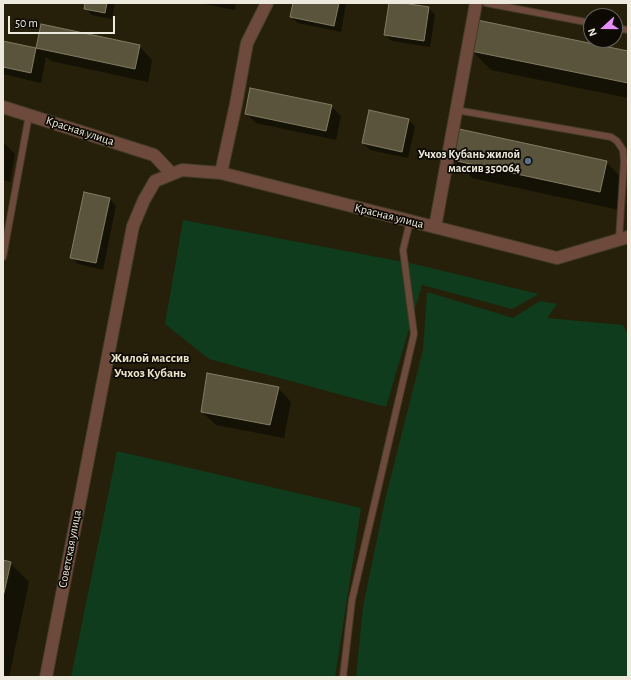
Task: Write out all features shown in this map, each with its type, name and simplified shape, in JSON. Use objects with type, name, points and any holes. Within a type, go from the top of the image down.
[{"type":"street","points":[[221,173],[247,43],[267,3]]},
{"type":"street","points":[[435,227],[476,3]]},
{"type":"street","name":"Красная улица","points":[[3,107],[154,155],[172,174]]},
{"type":"street","name":"Красная улица","points":[[95,420],[133,226],[144,200],[156,181],[182,170],[221,173],[557,258],[624,238]]},
{"type":"street","name":"Советская улица","points":[[46,677],[95,420]]},
{"type":"lane","points":[[486,3],[583,21]]},
{"type":"lane","points":[[456,110],[611,137],[618,141],[622,150],[624,161],[624,238]]},
{"type":"lane","points":[[3,257],[29,115]]},
{"type":"lane","points":[[342,677],[352,600],[414,334],[403,250],[410,221]]},
{"type":"green space","points":[[183,220],[414,264],[539,294],[512,309],[422,285],[386,407],[209,359],[165,324]]},
{"type":"green space","points":[[427,292],[513,318],[540,301],[557,304],[547,318],[623,325],[628,335],[628,677],[356,677],[363,607],[385,500],[423,350]]},
{"type":"green space","points":[[117,451],[361,508],[335,677],[71,677]]},
{"type":"building","points":[[85,3],[107,3],[105,13],[84,9]]},
{"type":"building","points":[[293,3],[339,3],[334,26],[290,17]]},
{"type":"building","points":[[389,3],[403,3],[429,7],[424,41],[384,35]]},
{"type":"building","points":[[477,20],[583,42],[583,48],[613,48],[628,51],[628,83],[471,51]]},
{"type":"building","points":[[41,24],[140,45],[135,69],[36,48]]},
{"type":"building","points":[[3,41],[36,48],[31,73],[3,67]]},
{"type":"building","points":[[250,88],[332,105],[326,131],[245,114]]},
{"type":"building","points":[[369,110],[409,119],[402,152],[362,143]]},
{"type":"building","points":[[459,129],[607,161],[600,192],[452,160]]},
{"type":"building","points":[[84,192],[110,198],[96,263],[70,258]]},
{"type":"building","points":[[207,373],[279,387],[270,425],[201,412]]},
{"type":"building","points":[[3,560],[11,562],[3,597]]},
{"type":"place","name":"Учхоз Кубань жилой массив 350064","points":[[528,161]]},
{"type":"district","name":"Жилой массив Учхоз Кубань","points":[[150,366]]}]
